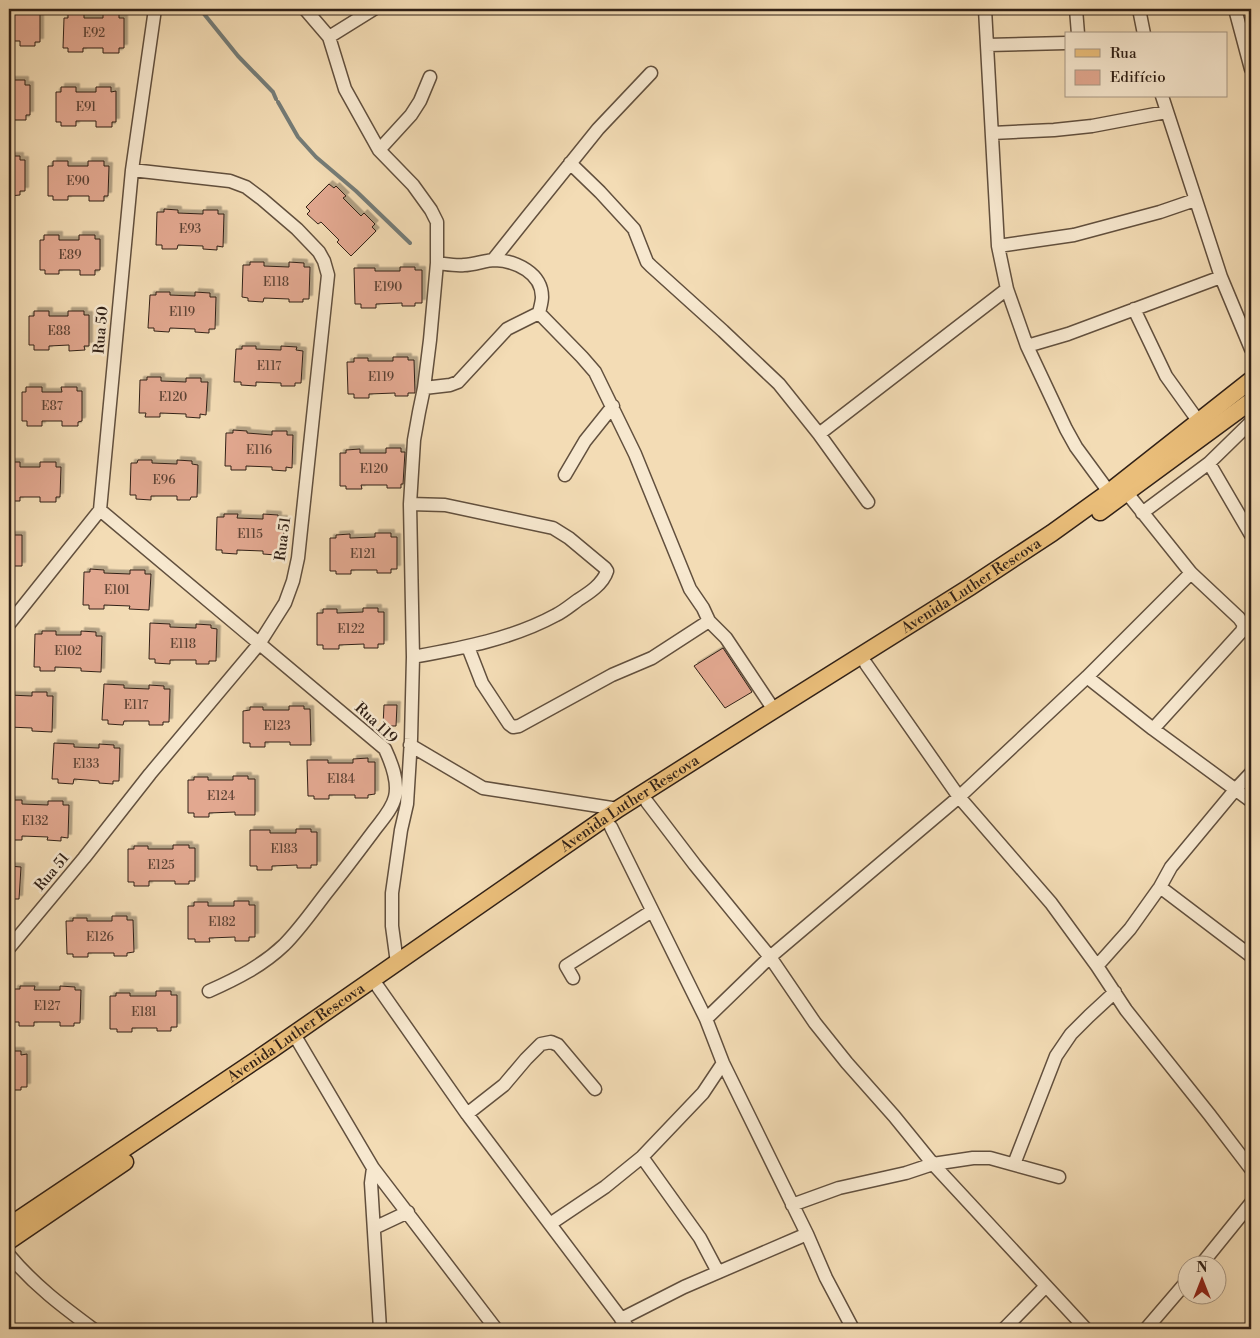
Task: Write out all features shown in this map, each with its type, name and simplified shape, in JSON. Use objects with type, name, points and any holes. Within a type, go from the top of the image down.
[{"type":"main road","name":"Avenida Luther Rescova","points":[[9,1226],[265,1054],[618,809],[970,588],[1052,534],[1110,492],[1251,380]]},
{"type":"main road","name":"Avenida Luther Rescova","points":[[9,1241],[647,802],[941,618],[1248,413]]},
{"type":"street","name":"Rua 50","points":[[100,510],[132,170],[155,9]]},
{"type":"street","points":[[305,9],[329,37],[345,90],[378,150],[413,186],[431,210],[437,222],[437,264],[430,340],[424,388],[414,440],[410,504],[413,657],[407,804],[401,830],[392,893],[392,926],[397,963]]},
{"type":"street","points":[[329,37],[374,9]]},
{"type":"street","points":[[985,9],[998,246],[1007,289],[1027,346],[1066,428],[1076,447],[1110,492]]},
{"type":"street","points":[[1076,9],[1078,32]]},
{"type":"street","points":[[1138,9],[1144,32]]},
{"type":"street","points":[[1234,9],[1251,69]]},
{"type":"street","points":[[987,45],[1065,43]]},
{"type":"street","points":[[494,260],[570,162],[598,129],[651,73]]},
{"type":"street","points":[[378,150],[411,115],[420,101],[430,77]]},
{"type":"street","points":[[1162,98],[1222,278],[1251,349]]},
{"type":"street","points":[[992,133],[1092,126],[1166,112]]},
{"type":"street","points":[[570,162],[634,230],[650,266],[779,384],[819,434],[868,502]]},
{"type":"street","name":"Rua 51","points":[[9,948],[84,858],[150,774],[259,644],[285,603],[294,581],[298,558],[328,275],[324,261],[319,252],[297,229],[246,187],[230,181],[132,170]]},
{"type":"street","points":[[998,246],[1074,235],[1152,214],[1195,200]]},
{"type":"street","points":[[424,388],[450,385],[458,382],[507,329],[538,312],[543,299],[541,288],[535,278],[527,270],[514,263],[494,260],[464,265],[437,264]]},
{"type":"street","points":[[1027,346],[1068,334],[1222,278]]},
{"type":"street","points":[[819,434],[1007,289]]},
{"type":"street","points":[[1134,309],[1166,376],[1199,422]]},
{"type":"street","points":[[538,312],[595,372],[635,454],[690,588],[710,621],[726,638],[774,710]]},
{"type":"street","points":[[565,475],[585,441],[613,406]]},
{"type":"street","points":[[1142,513],[1209,463],[1248,413]]},
{"type":"street","points":[[1209,463],[1251,535]]},
{"type":"street","points":[[1127,493],[1191,574],[1238,618],[1244,626],[1242,631],[1153,729]]},
{"type":"street","points":[[410,504],[444,506],[554,528],[576,543],[607,571],[603,579],[591,591],[556,615],[520,631],[468,647],[413,657]]},
{"type":"street","points":[[9,624],[100,510]]},
{"type":"street","name":"Rua 119","points":[[100,510],[385,749],[392,764],[396,796],[388,812],[355,857],[284,945],[264,962],[239,978],[210,991]]},
{"type":"street","points":[[706,1019],[770,957],[959,797],[1087,677],[1191,574]]},
{"type":"street","points":[[468,647],[482,683],[509,724],[513,727],[519,726],[612,675],[652,658],[710,621]]},
{"type":"street","points":[[866,664],[959,797],[1051,903],[1097,966],[1126,1010],[1251,1169]]},
{"type":"street","points":[[1087,677],[1251,802]]},
{"type":"street","points":[[410,745],[483,788],[618,809]]},
{"type":"street","points":[[1097,966],[1130,929],[1172,867],[1251,773]]},
{"type":"street","points":[[647,802],[695,865],[770,957],[821,1030],[847,1062],[933,1164],[1086,1329]]},
{"type":"street","points":[[611,827],[706,1019],[723,1063],[807,1234],[826,1278],[853,1329]]},
{"type":"street","points":[[1160,887],[1251,956]]},
{"type":"street","points":[[573,978],[566,966],[652,911]]},
{"type":"street","points":[[378,987],[467,1114],[625,1324],[684,1287],[807,1234]]},
{"type":"street","points":[[1014,1164],[1056,1056],[1072,1034],[1115,992]]},
{"type":"street","points":[[298,1041],[373,1168],[496,1329]]},
{"type":"street","points":[[467,1114],[504,1085],[541,1044],[550,1042],[558,1045],[595,1089]]},
{"type":"street","points":[[550,1224],[605,1187],[642,1157],[703,1093],[723,1063]]},
{"type":"street","points":[[642,1157],[700,1238],[718,1272]]},
{"type":"street","points":[[792,1205],[839,1188],[906,1173],[933,1164],[973,1158],[990,1158],[1059,1177]]},
{"type":"street","points":[[373,1168],[371,1183],[380,1329]]},
{"type":"street","points":[[1208,1256],[1251,1203]]},
{"type":"street","points":[[374,1228],[408,1212]]},
{"type":"street","points":[[9,1255],[54,1300],[93,1329]]},
{"type":"street","points":[[1004,1329],[1046,1286]]},
{"type":"street","points":[[1146,1329],[1178,1292]]},
{"type":"building","points":[[19,9],[35,9],[35,11],[40,11],[40,42],[35,42],[35,46],[20,46],[20,41],[13,41],[13,34],[9,34],[9,20],[13,20],[13,11],[19,11]]},
{"type":"building","points":[[68,13],[84,13],[84,18],[103,18],[103,13],[119,13],[119,18],[124,18],[124,48],[119,48],[119,53],[103,53],[103,48],[83,48],[83,52],[68,52],[68,48],[63,48],[64,18],[68,18]]},
{"type":"building","points":[[10,80],[25,80],[25,85],[30,85],[30,115],[26,115],[26,120],[10,120]]},
{"type":"building","points":[[61,87],[76,87],[76,92],[96,92],[96,87],[111,87],[111,92],[116,91],[116,122],[112,122],[112,127],[96,127],[96,121],[76,121],[76,126],[61,126],[61,122],[56,122],[56,92],[61,92]]},
{"type":"building","points":[[9,156],[20,156],[20,160],[25,160],[25,191],[20,191],[20,195],[9,196]]},
{"type":"building","points":[[53,161],[68,161],[68,166],[88,166],[88,161],[104,161],[104,166],[109,166],[108,196],[104,196],[104,201],[89,201],[89,196],[68,196],[68,200],[53,200],[53,196],[48,196],[48,166],[53,166]]},
{"type":"building","points":[[329,184],[334,188],[336,186],[346,196],[343,198],[361,216],[364,213],[375,224],[372,227],[376,231],[351,256],[337,242],[339,240],[321,222],[318,224],[307,214],[310,211],[306,207]]},
{"type":"building","points":[[164,209],[178,210],[178,213],[203,214],[203,210],[218,210],[218,214],[224,214],[223,247],[217,246],[217,250],[203,249],[203,246],[178,245],[177,249],[162,249],[162,245],[156,245],[157,212],[164,212]]},
{"type":"building","points":[[44,235],[59,235],[59,240],[79,240],[79,235],[95,235],[95,239],[100,239],[100,270],[95,270],[95,275],[80,275],[80,270],[59,270],[59,274],[45,274],[45,270],[40,270],[40,240],[44,240]]},
{"type":"building","points":[[250,262],[264,262],[264,266],[289,267],[289,262],[304,263],[304,267],[310,267],[309,299],[303,299],[303,302],[289,302],[289,299],[264,298],[263,302],[248,301],[248,298],[242,297],[243,265],[250,265]]},
{"type":"building","points":[[400,267],[415,267],[415,270],[422,270],[422,303],[415,303],[415,306],[402,306],[402,303],[376,304],[376,308],[361,308],[361,304],[355,304],[354,268],[375,268],[375,271],[400,271]]},
{"type":"building","points":[[156,292],[170,292],[170,295],[195,296],[195,292],[210,293],[210,297],[216,297],[215,329],[209,329],[209,333],[195,332],[195,329],[170,328],[169,332],[154,331],[154,328],[148,328],[150,295],[156,295]]},
{"type":"building","points":[[34,311],[49,311],[49,316],[68,316],[68,311],[84,311],[84,315],[89,315],[89,346],[84,346],[85,350],[69,351],[69,345],[49,346],[49,350],[34,350],[34,345],[29,345],[29,316],[34,316]]},
{"type":"building","points":[[242,346],[256,346],[256,349],[281,350],[281,346],[297,347],[296,350],[303,351],[301,383],[295,383],[295,386],[281,386],[281,383],[256,382],[256,386],[241,385],[241,382],[234,382],[236,349],[242,349]]},
{"type":"building","points":[[393,357],[408,357],[408,360],[414,360],[415,393],[408,393],[408,396],[395,396],[395,393],[369,394],[369,398],[354,398],[354,394],[348,394],[347,362],[354,362],[354,358],[368,358],[368,361],[393,361]]},
{"type":"building","points":[[147,377],[161,377],[161,381],[186,382],[186,378],[201,378],[201,382],[208,382],[206,415],[200,414],[200,418],[186,417],[186,414],[160,413],[160,417],[145,417],[146,413],[139,413],[140,380],[147,380]]},
{"type":"building","points":[[26,387],[42,387],[42,392],[62,392],[61,387],[77,387],[77,391],[82,391],[82,421],[78,422],[78,426],[62,426],[62,421],[42,421],[42,426],[27,426],[27,421],[22,421],[22,392],[26,392]]},
{"type":"building","points":[[233,430],[272,435],[272,431],[287,431],[287,435],[293,435],[292,468],[286,467],[286,471],[272,470],[272,467],[246,466],[246,470],[231,470],[231,466],[225,466],[226,433],[233,433]]},
{"type":"building","points":[[386,448],[401,448],[401,452],[405,452],[403,484],[401,484],[401,488],[387,488],[387,485],[361,485],[362,489],[346,489],[346,486],[340,486],[340,453],[346,453],[346,450],[360,449],[360,453],[386,453]]},
{"type":"building","points":[[138,460],[152,460],[152,463],[177,464],[177,460],[192,461],[192,464],[198,465],[197,497],[191,497],[190,500],[177,500],[177,496],[151,496],[151,500],[136,499],[136,495],[130,495],[131,463],[137,463]]},
{"type":"building","points":[[9,462],[20,462],[20,467],[40,467],[40,462],[56,462],[56,467],[61,467],[60,497],[56,497],[56,502],[40,502],[40,497],[20,497],[20,501],[9,501]]},
{"type":"building","name":"E115","points":[[224,514],[238,514],[237,518],[263,519],[263,514],[278,515],[278,519],[284,519],[283,551],[276,551],[276,555],[263,554],[263,551],[237,550],[237,554],[222,553],[222,550],[216,550],[217,517],[224,517]]},
{"type":"building","points":[[375,533],[391,533],[391,537],[397,537],[397,569],[391,569],[391,573],[377,573],[377,570],[351,570],[351,574],[336,574],[336,571],[330,571],[330,538],[336,538],[336,535],[350,534],[350,538],[375,537]]},
{"type":"building","points":[[9,535],[22,535],[22,566],[9,566]]},
{"type":"building","points":[[90,569],[104,570],[104,573],[130,574],[130,570],[145,570],[145,574],[151,574],[149,610],[129,609],[130,606],[104,605],[104,609],[89,609],[89,605],[83,605],[84,572],[90,572]]},
{"type":"building","points":[[363,608],[378,608],[378,612],[384,612],[384,644],[378,644],[378,648],[364,648],[364,644],[339,645],[339,649],[323,649],[323,645],[317,645],[317,613],[323,613],[323,609],[337,609],[337,613],[363,612]]},
{"type":"building","points":[[150,623],[170,624],[170,627],[196,628],[196,624],[211,625],[211,628],[217,629],[216,661],[209,661],[209,664],[196,664],[196,660],[170,660],[170,664],[155,663],[155,659],[149,659]]},
{"type":"building","points":[[42,631],[56,631],[56,635],[81,635],[81,631],[96,632],[96,636],[102,636],[101,672],[81,671],[81,668],[55,667],[55,671],[40,671],[40,667],[34,667],[35,634],[42,634]]},
{"type":"building","points":[[723,648],[752,692],[725,708],[694,666]]},
{"type":"building","points":[[104,684],[124,685],[124,688],[149,689],[149,685],[164,686],[164,689],[170,689],[169,722],[163,722],[163,725],[149,725],[149,721],[124,721],[123,725],[108,724],[108,720],[102,720]]},
{"type":"building","points":[[32,692],[47,692],[47,696],[53,696],[52,732],[32,731],[32,728],[9,727],[9,695],[32,696]]},
{"type":"building","points":[[384,705],[397,705],[396,726],[383,726]]},
{"type":"building","points":[[289,706],[304,706],[304,709],[310,709],[311,745],[290,745],[290,742],[265,742],[265,747],[250,747],[250,743],[243,743],[243,711],[250,710],[250,707],[263,707],[263,710],[289,710]]},
{"type":"building","points":[[54,743],[74,744],[74,747],[99,748],[99,744],[114,745],[114,748],[120,748],[119,781],[113,781],[113,784],[74,779],[73,784],[58,783],[58,779],[52,779]]},
{"type":"building","points":[[368,758],[368,762],[375,762],[375,794],[368,795],[368,798],[355,798],[355,795],[329,795],[329,799],[314,799],[314,796],[308,796],[307,760],[328,760],[328,763],[353,763],[353,759]]},
{"type":"building","points":[[233,776],[248,776],[248,779],[255,779],[255,815],[235,815],[235,812],[209,813],[209,817],[194,817],[194,813],[188,813],[188,780],[194,780],[194,777],[208,777],[208,780],[233,780]]},
{"type":"building","points":[[9,800],[22,800],[22,804],[48,805],[48,801],[63,801],[63,805],[69,805],[68,838],[61,837],[61,841],[47,840],[48,837],[22,836],[22,840],[9,840]]},
{"type":"building","points":[[296,829],[311,829],[311,832],[317,832],[317,865],[311,865],[311,868],[297,868],[297,865],[272,866],[272,870],[257,870],[257,866],[250,866],[250,830],[270,830],[270,833],[296,833]]},
{"type":"building","points":[[173,845],[189,845],[189,848],[195,848],[195,881],[189,881],[189,884],[175,884],[175,881],[149,881],[149,886],[134,886],[134,882],[128,882],[128,849],[134,849],[134,846],[148,846],[148,849],[173,849]]},
{"type":"building","points":[[9,866],[21,867],[19,899],[9,899]]},
{"type":"building","points":[[234,901],[249,901],[249,905],[255,905],[255,937],[249,937],[249,941],[235,941],[235,937],[209,938],[210,942],[195,942],[195,939],[188,939],[188,906],[194,906],[194,902],[208,902],[208,906],[234,906]]},
{"type":"building","points":[[112,916],[127,916],[127,920],[133,920],[134,952],[127,953],[127,956],[114,956],[114,953],[88,953],[88,957],[73,957],[73,954],[67,954],[66,921],[73,921],[73,918],[87,918],[87,921],[112,921]]},
{"type":"building","points":[[20,986],[35,986],[34,990],[60,990],[60,986],[75,987],[75,990],[81,990],[80,1023],[74,1023],[74,1026],[60,1026],[60,1022],[34,1022],[34,1026],[19,1026],[19,1022],[13,1022],[14,989],[20,989]]},
{"type":"building","points":[[156,991],[171,991],[171,995],[177,995],[177,1027],[171,1027],[171,1031],[157,1031],[157,1028],[132,1028],[132,1032],[117,1032],[117,1029],[110,1029],[110,996],[116,996],[116,993],[130,993],[130,996],[156,996]]},
{"type":"building","points":[[9,1051],[21,1051],[21,1055],[27,1054],[27,1087],[21,1087],[21,1090],[9,1090]]},
{"type":"waterway","points":[[200,9],[238,56],[273,92],[276,99]]},
{"type":"waterway","points":[[278,102],[298,137],[316,157],[356,191],[410,243]]}]
